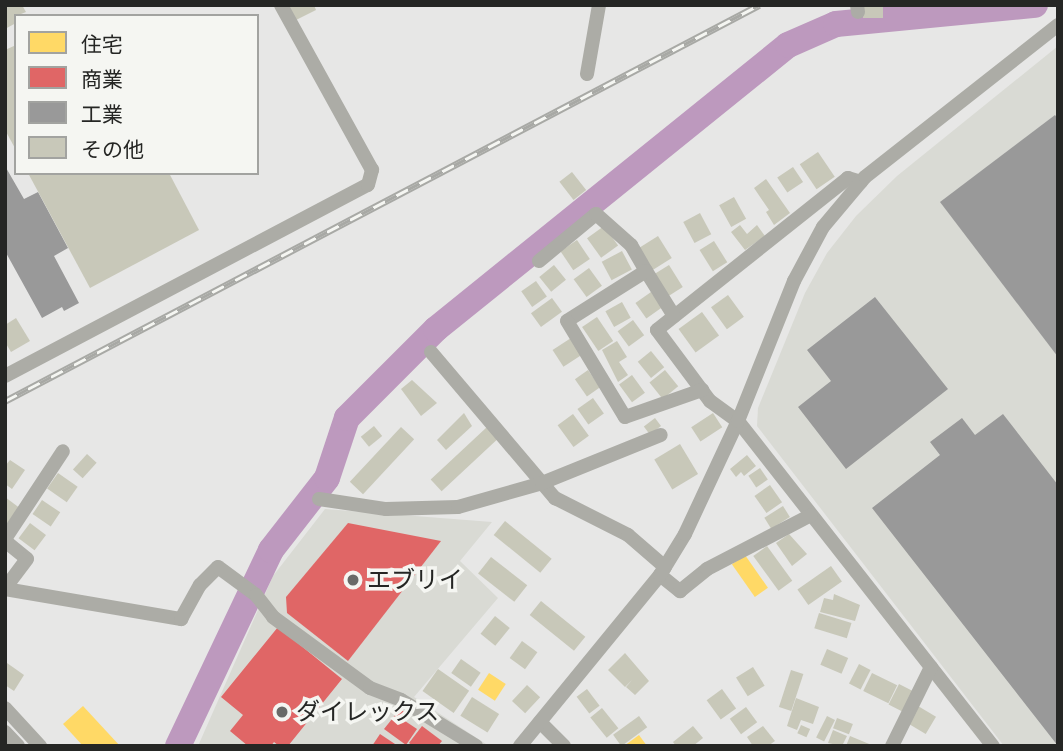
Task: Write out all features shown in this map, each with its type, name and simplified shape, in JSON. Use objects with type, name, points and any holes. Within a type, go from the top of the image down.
[{"type":"street","points":[[5,376],[368,185],[372,170],[281,5]]},
{"type":"street","points":[[587,74],[599,5]]},
{"type":"street","points":[[520,746],[662,571],[685,534],[738,421],[794,281],[822,227],[860,182],[1058,25]]},
{"type":"street","points":[[860,182],[848,178],[657,330],[710,401],[738,421],[993,746]]},
{"type":"street","points":[[538,261],[596,214],[631,245],[674,316]]},
{"type":"street","points":[[646,271],[567,321],[625,417],[702,390]]},
{"type":"street","points":[[431,352],[555,498],[628,535],[680,591],[707,569],[811,515]]},
{"type":"street","points":[[319,499],[386,509],[458,507],[542,483],[661,435]]},
{"type":"street","points":[[63,451],[5,540],[27,559],[5,589],[181,619],[200,586],[218,568],[256,595],[273,617],[370,688],[401,700],[477,746]]},
{"type":"street","points":[[892,746],[931,667]]},
{"type":"street","points":[[5,708],[40,746]]},
{"type":"street","points":[[540,722],[564,746]]},
{"type":"street","points":[[5,732],[19,746]]},
{"type":"shaded area","points":[[1058,46],[1058,746],[1004,746],[757,426],[758,408],[805,293],[827,253],[856,216],[897,176]]},
{"type":"shaded area","points":[[325,509],[492,522],[460,561],[498,598],[414,697],[489,746],[198,746],[273,576]]},
{"type":"building: 住宅","points":[[745,555],[768,588],[755,597],[732,564]]},
{"type":"building: 住宅","points":[[489,673],[506,684],[495,701],[478,690]]},
{"type":"building: 住宅","points":[[83,706],[120,746],[83,746],[63,724]]},
{"type":"building: 住宅","points":[[639,735],[647,746],[624,746]]},
{"type":"building: 商業","points":[[348,523],[441,541],[348,661],[287,613],[286,597]]},
{"type":"building: 商業","points":[[278,627],[342,679],[288,746],[279,746],[274,742],[271,746],[248,746],[230,731],[243,715],[221,697]]},
{"type":"building: 商業","points":[[400,709],[409,715],[405,721],[417,729],[406,745],[384,729]]},
{"type":"building: 商業","points":[[422,726],[442,741],[438,746],[413,746],[409,743]]},
{"type":"building: 商業","points":[[380,734],[398,746],[372,746]]},
{"type":"building: 工業","points":[[1055,115],[1058,119],[1058,357],[940,202]]},
{"type":"building: 工業","points":[[5,166],[24,199],[38,192],[68,248],[54,256],[79,303],[64,311],[62,307],[42,318],[5,251]]},
{"type":"building: 工業","points":[[875,297],[948,389],[846,469],[798,407],[831,381],[807,350]]},
{"type":"building: 工業","points":[[1003,414],[1058,485],[1058,746],[872,508],[940,455],[930,442],[962,418],[975,435]]},
{"type":"building: その他","points":[[5,5],[22,5],[26,12],[14,14],[14,24],[5,29]]},
{"type":"building: その他","points":[[288,5],[314,5],[316,10],[296,20]]},
{"type":"building: その他","points":[[863,5],[883,5],[883,18],[863,18]]},
{"type":"building: その他","points":[[14,46],[14,146],[5,130],[5,50]]},
{"type":"building: その他","points":[[818,152],[835,177],[817,189],[800,164]]},
{"type":"building: その他","points":[[793,167],[803,182],[787,193],[777,178]]},
{"type":"building: その他","points":[[572,172],[586,190],[574,200],[559,182]]},
{"type":"building: その他","points":[[29,175],[170,175],[199,230],[90,288]]},
{"type":"building: その他","points":[[766,179],[790,213],[774,225],[766,212],[769,210],[754,188]]},
{"type":"building: その他","points":[[734,197],[746,219],[731,227],[719,205]]},
{"type":"building: その他","points":[[700,213],[711,234],[694,243],[683,222]]},
{"type":"building: その他","points":[[740,225],[747,234],[757,225],[765,236],[745,250],[731,232]]},
{"type":"building: その他","points":[[604,226],[618,245],[601,258],[587,238]]},
{"type":"building: その他","points":[[658,236],[672,258],[653,270],[639,248]]},
{"type":"building: その他","points":[[577,240],[590,259],[573,270],[560,251]]},
{"type":"building: その他","points":[[714,241],[727,262],[713,271],[700,250]]},
{"type":"building: その他","points":[[622,251],[632,270],[612,280],[602,262]]},
{"type":"building: その他","points":[[554,265],[566,280],[551,292],[539,277]]},
{"type":"building: その他","points":[[669,265],[683,287],[666,298],[652,276]]},
{"type":"building: その他","points":[[589,268],[602,286],[587,297],[574,279]]},
{"type":"building: その他","points":[[536,281],[547,297],[532,307],[521,291]]},
{"type":"building: その他","points":[[651,292],[662,308],[646,318],[635,303]]},
{"type":"building: その他","points":[[728,295],[744,317],[727,329],[711,307]]},
{"type":"building: その他","points":[[552,298],[562,312],[541,327],[531,313]]},
{"type":"building: その他","points":[[622,302],[631,318],[614,327],[605,311]]},
{"type":"building: その他","points":[[702,312],[719,335],[696,353],[679,329]]},
{"type":"building: その他","points":[[597,317],[613,341],[598,351],[582,327]]},
{"type":"building: その他","points":[[16,318],[30,341],[11,352],[5,342],[5,325]]},
{"type":"building: その他","points":[[633,320],[644,335],[629,347],[618,331]]},
{"type":"building: その他","points":[[571,338],[582,355],[563,367],[553,350]]},
{"type":"building: その他","points":[[617,341],[627,357],[619,362],[628,375],[618,382],[602,350]]},
{"type":"building: その他","points":[[651,351],[664,367],[651,378],[638,362]]},
{"type":"building: その他","points":[[588,370],[600,387],[587,396],[575,379]]},
{"type":"building: その他","points":[[665,370],[678,386],[663,399],[649,383]]},
{"type":"building: その他","points":[[632,375],[645,393],[632,402],[619,384]]},
{"type":"building: その他","points":[[412,380],[437,403],[421,416],[401,389]]},
{"type":"building: その他","points":[[593,398],[604,414],[588,424],[577,409]]},
{"type":"building: その他","points":[[464,413],[472,426],[446,450],[437,440]]},
{"type":"building: その他","points":[[713,413],[722,427],[700,441],[691,427]]},
{"type":"building: その他","points":[[573,414],[589,436],[573,447],[558,425]]},
{"type":"building: その他","points":[[655,418],[661,426],[650,434],[644,426]]},
{"type":"building: その他","points":[[374,426],[382,436],[369,447],[361,437]]},
{"type":"building: その他","points":[[401,427],[414,439],[363,494],[350,482]]},
{"type":"building: その他","points":[[487,427],[498,439],[442,491],[431,480]]},
{"type":"building: その他","points":[[680,444],[698,474],[672,489],[654,459]]},
{"type":"building: その他","points":[[87,454],[97,463],[83,478],[73,470]]},
{"type":"building: その他","points":[[747,455],[756,466],[744,476],[741,472],[736,477],[730,469]]},
{"type":"building: その他","points":[[10,460],[25,470],[12,489],[5,484],[5,466]]},
{"type":"building: その他","points":[[760,468],[768,480],[756,487],[748,476]]},
{"type":"building: その他","points":[[58,473],[78,487],[67,502],[47,489]]},
{"type":"building: その他","points":[[770,485],[782,502],[766,513],[754,496]]},
{"type":"building: その他","points":[[5,497],[21,509],[8,526],[5,524]]},
{"type":"building: その他","points":[[42,500],[60,512],[51,526],[32,514]]},
{"type":"building: その他","points":[[783,506],[790,517],[771,529],[764,518]]},
{"type":"building: その他","points":[[505,521],[552,559],[540,573],[494,535]]},
{"type":"building: その他","points":[[30,523],[46,535],[35,550],[19,538]]},
{"type":"building: その他","points":[[789,534],[807,554],[792,566],[776,543]]},
{"type":"building: その他","points":[[767,546],[792,581],[779,591],[753,556]]},
{"type":"building: その他","points":[[491,557],[527,585],[514,602],[478,574]]},
{"type":"building: その他","points":[[831,566],[842,582],[808,605],[797,590]]},
{"type":"building: その他","points":[[834,594],[860,605],[855,621],[820,612],[824,598],[833,600]]},
{"type":"building: その他","points":[[541,601],[585,637],[574,651],[530,615]]},
{"type":"building: その他","points":[[819,613],[852,623],[847,638],[814,628]]},
{"type":"building: その他","points":[[495,616],[510,628],[495,646],[481,634]]},
{"type":"building: その他","points":[[522,641],[537,652],[525,669],[510,658]]},
{"type":"building: その他","points":[[827,649],[848,658],[842,674],[820,665]]},
{"type":"building: その他","points":[[625,653],[649,681],[635,695],[626,687],[632,680],[625,687],[608,670]]},
{"type":"building: その他","points":[[461,659],[481,673],[471,687],[451,673]]},
{"type":"building: その他","points":[[7,663],[24,675],[14,691],[5,685]]},
{"type":"building: その他","points":[[859,664],[871,670],[861,690],[849,684]]},
{"type":"building: その他","points":[[753,667],[765,686],[748,696],[736,678]]},
{"type":"building: その他","points":[[438,669],[469,691],[454,713],[423,691]]},
{"type":"building: その他","points":[[791,670],[803,674],[791,711],[779,707]]},
{"type":"building: その他","points":[[872,673],[897,685],[888,703],[863,691]]},
{"type":"building: その他","points":[[899,684],[913,691],[903,712],[889,704]]},
{"type":"building: その他","points":[[527,685],[540,697],[525,713],[512,701]]},
{"type":"building: その他","points":[[587,689],[600,706],[589,714],[577,697]]},
{"type":"building: その他","points":[[722,689],[736,708],[721,720],[707,700]]},
{"type":"building: その他","points":[[472,697],[499,714],[487,733],[460,716]]},
{"type":"building: その他","points":[[796,698],[819,707],[813,724],[801,720],[797,730],[787,726]]},
{"type":"building: その他","points":[[918,706],[936,717],[926,734],[908,723]]},
{"type":"building: その他","points":[[746,707],[757,722],[741,734],[730,719]]},
{"type":"building: その他","points":[[602,708],[618,728],[607,738],[590,717]]},
{"type":"building: その他","points":[[639,716],[647,727],[622,746],[613,735]]},
{"type":"building: その他","points":[[827,716],[835,720],[824,741],[816,737]]},
{"type":"building: その他","points":[[837,718],[853,724],[849,734],[833,728]]},
{"type":"building: その他","points":[[801,725],[810,729],[806,737],[797,733]]},
{"type":"building: その他","points":[[693,726],[703,738],[693,746],[676,746],[673,742]]},
{"type":"building: その他","points":[[763,726],[775,741],[768,746],[753,746],[747,737]]},
{"type":"building: その他","points":[[833,730],[847,736],[842,746],[828,743]]},
{"type":"building: その他","points":[[850,736],[874,746],[846,746]]},
{"type":"waterway","points":[[178,746],[271,550],[327,478],[347,418],[436,329],[788,45],[836,24],[1035,5]]},
{"type":"railway","points":[[5,401],[759,5]]},
{"type":"place","name":"エブリイ","points":[[353,580]]},
{"type":"place","name":"ダイレックス","points":[[282,712]]}]
